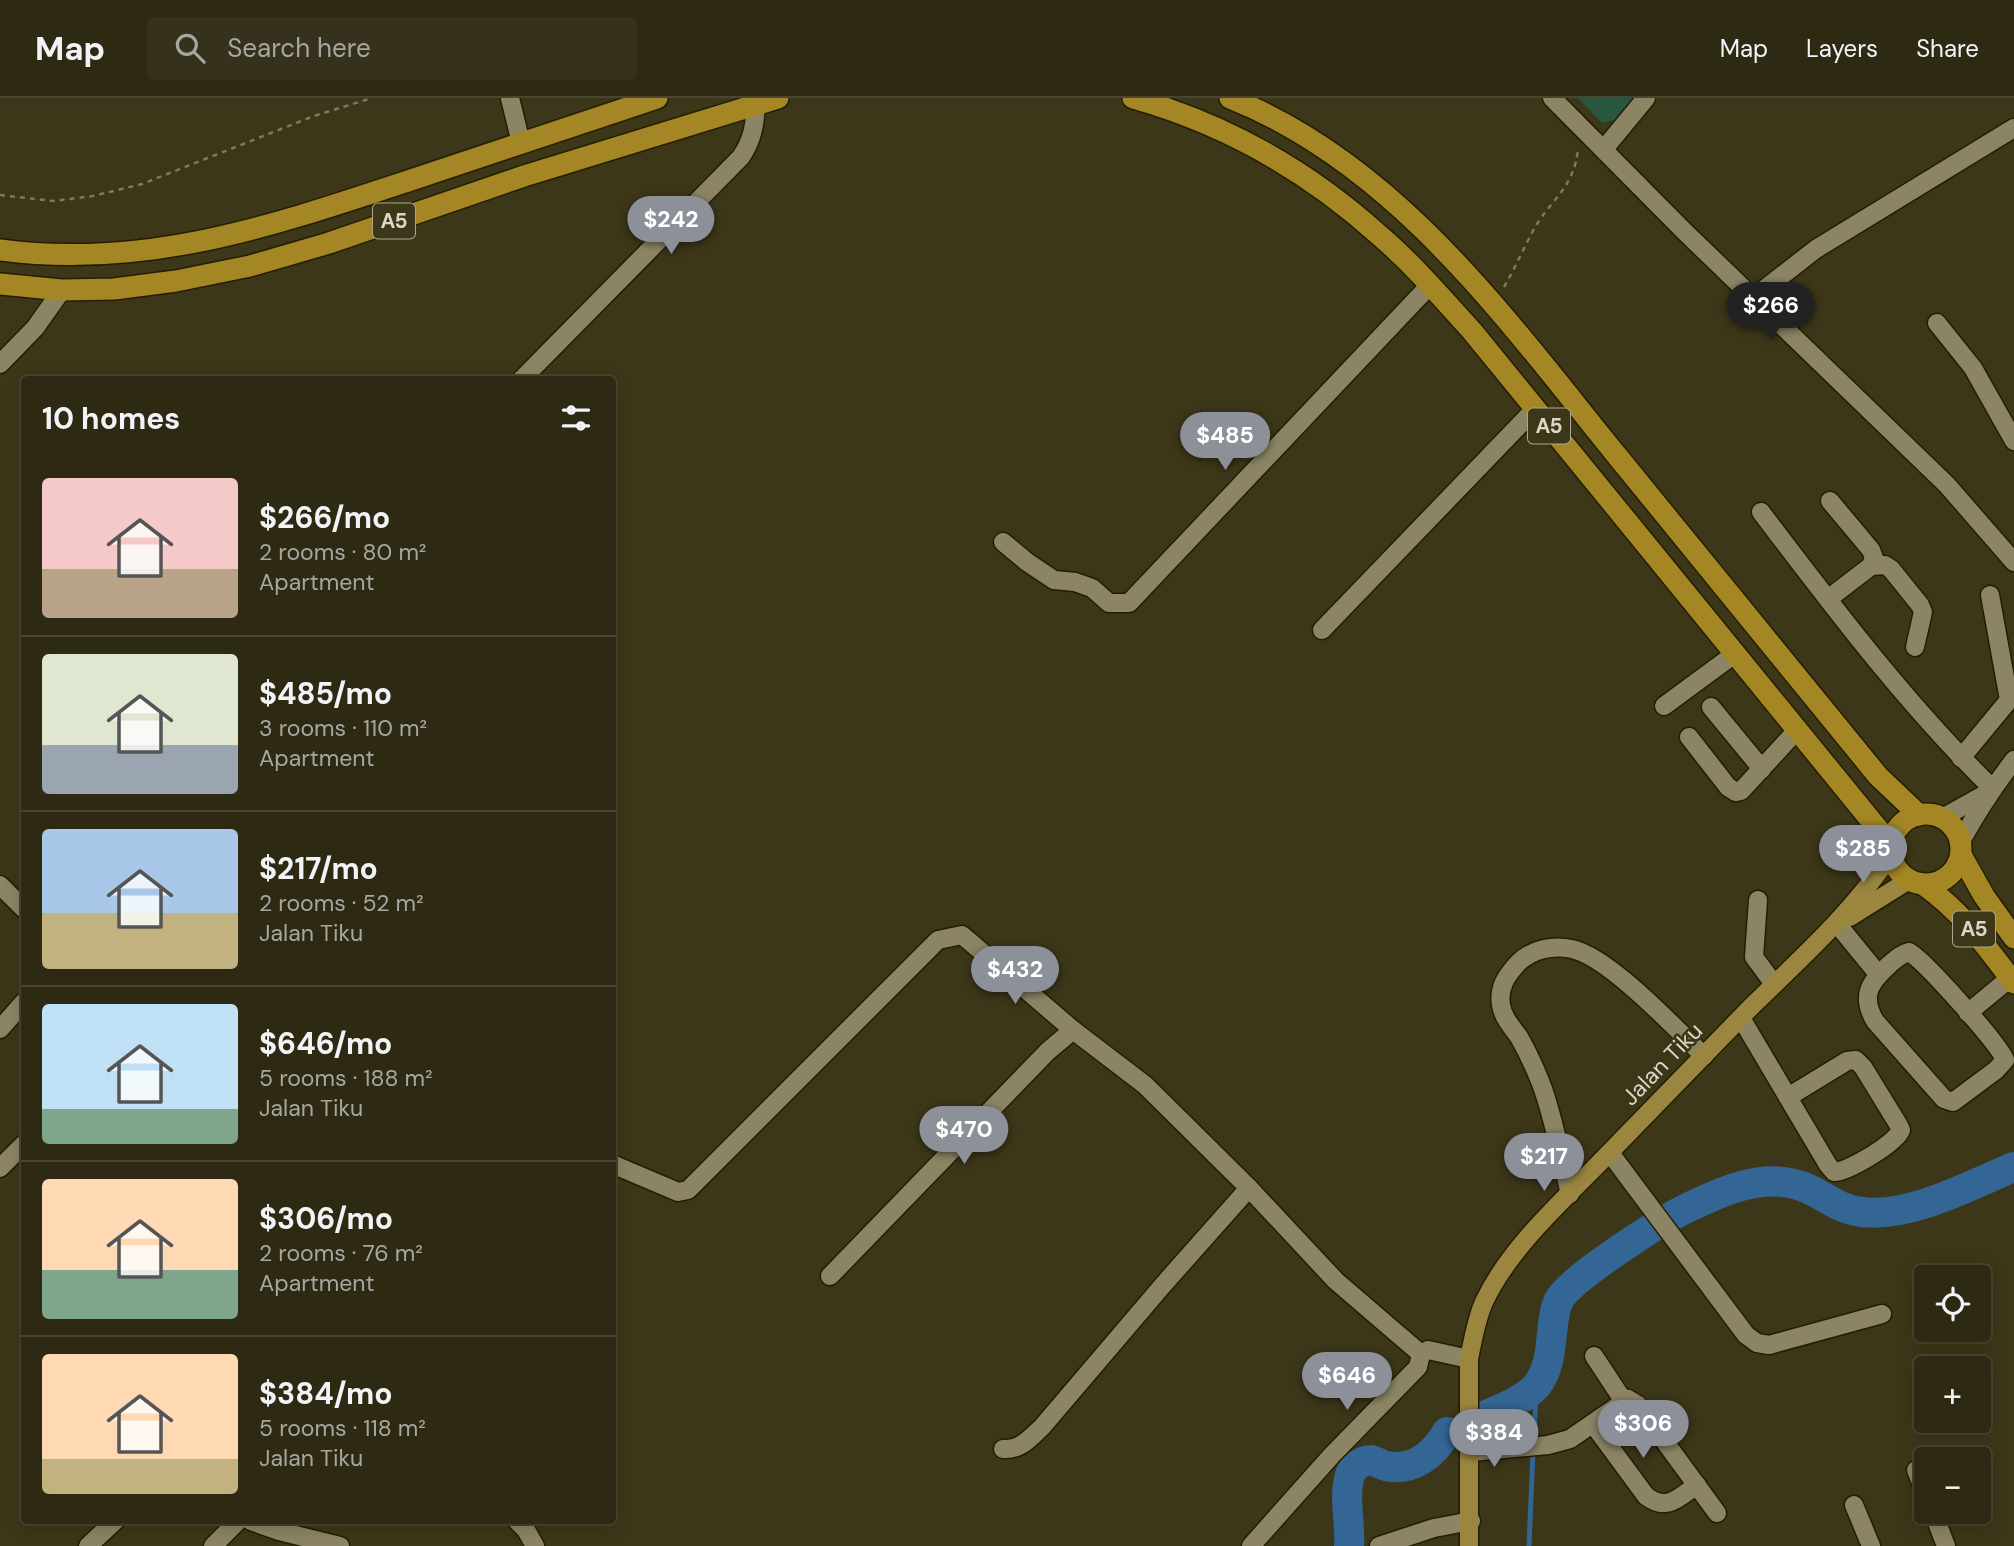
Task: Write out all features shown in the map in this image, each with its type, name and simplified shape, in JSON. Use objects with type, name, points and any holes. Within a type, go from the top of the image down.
[{"type":"highway","name":"A5","points":[[0,250],[74,257],[174,247],[238,233],[319,210],[657,98]]},
{"type":"highway","name":"A5","points":[[0,284],[62,290],[114,289],[176,281],[250,266],[330,243],[524,176],[778,98]]},
{"type":"highway","name":"A5","points":[[1133,98],[1227,132],[1284,163],[1316,184],[1379,234],[1430,285],[1472,331],[1798,729],[1891,849],[1900,873],[1958,912],[1975,930],[2012,980]]},
{"type":"highway","name":"A5","points":[[1230,98],[1297,132],[1345,163],[1402,210],[1440,246],[1493,306],[1878,776],[1919,815]]},
{"type":"highway","points":[[1891,849],[1894,834],[1908,818],[1927,814],[1942,818]]},
{"type":"highway","name":"A5","points":[[1942,818],[1950,824],[1984,897],[2014,938]]},
{"type":"highway","name":"A5","points":[[1916,883],[1934,884],[1952,874],[1961,848]]},
{"type":"main road","name":"Jalan Tiku","points":[[1469,1546],[1469,1359],[1483,1304],[1498,1275],[1570,1194],[1741,1018],[1831,930],[1874,881],[1891,849]]},
{"type":"main road","name":"Jalan Tiku","points":[[1831,930],[1884,893],[1916,883]]},
{"type":"street","points":[[510,98],[521,143]]},
{"type":"street","points":[[1552,98],[1685,232],[1947,485],[2014,562]]},
{"type":"street","points":[[1599,144],[1646,98]]},
{"type":"street","points":[[525,376],[741,157],[750,144],[755,128],[756,103]]},
{"type":"street","points":[[1753,298],[1816,249],[2014,128]]},
{"type":"street","points":[[1003,542],[1054,580],[1075,582],[1092,588],[1110,603],[1129,603],[1430,285]]},
{"type":"street","points":[[0,364],[35,328],[62,290]]},
{"type":"street","points":[[1937,323],[1973,368],[2014,441]]},
{"type":"street","points":[[1322,630],[1535,409]]},
{"type":"street","points":[[1828,599],[1871,566],[1874,558],[1871,550],[1830,501]]},
{"type":"street","points":[[1762,512],[1828,599],[1932,727],[1989,791]]},
{"type":"street","points":[[1871,566],[1885,565],[1891,569],[1920,605],[1923,612],[1915,647]]},
{"type":"street","points":[[1961,758],[2009,700],[1990,595]]},
{"type":"street","points":[[1664,706],[1736,653]]},
{"type":"street","points":[[1711,707],[1762,769]]},
{"type":"street","points":[[1689,737],[1728,787],[1736,792],[1741,791],[1798,729]]},
{"type":"street","points":[[1961,848],[1989,791],[2014,760]]},
{"type":"street","points":[[1942,818],[1989,791]]},
{"type":"street","points":[[0,885],[21,906]]},
{"type":"street","points":[[1758,900],[1754,957],[1774,985]]},
{"type":"street","points":[[1831,930],[1878,974]]},
{"type":"street","points":[[616,1166],[678,1192],[688,1190],[938,940],[962,935],[1073,1030],[1145,1085],[1249,1188],[1336,1281],[1421,1354]]},
{"type":"street","points":[[1570,1194],[1541,1082],[1500,1003],[1505,976],[1524,957],[1540,949],[1574,949],[1603,965],[1643,997],[1704,1056]]},
{"type":"street","points":[[1909,952],[1922,960],[2005,1060],[1959,1098],[1949,1102],[1875,1021],[1867,998],[1872,982],[1878,974],[1902,954],[1909,952]]},
{"type":"street","points":[[1968,1013],[2012,980]]},
{"type":"street","points":[[0,1029],[21,1005]]},
{"type":"street","points":[[1741,1018],[1788,1097],[1834,1172],[1844,1170],[1892,1142],[1901,1129],[1856,1060],[1847,1062],[1788,1097]]},
{"type":"street","points":[[830,1276],[1048,1051],[1073,1030]]},
{"type":"street","points":[[0,1168],[21,1147]]},
{"type":"street","points":[[1610,1153],[1746,1335],[1757,1343],[1769,1345],[1882,1314]]},
{"type":"street","points":[[1003,1449],[1014,1449],[1024,1444],[1042,1427],[1249,1188]]},
{"type":"street","points":[[1251,1546],[1332,1455],[1418,1367],[1421,1354],[1428,1350],[1469,1359]]},
{"type":"street","points":[[1594,1356],[1623,1400]]},
{"type":"street","points":[[1471,1452],[1548,1445],[1570,1439],[1623,1400],[1633,1400],[1717,1513]]},
{"type":"street","points":[[1593,1424],[1646,1496],[1655,1503],[1665,1504],[1697,1485]]},
{"type":"street","points":[[1854,1505],[1871,1546]]},
{"type":"street","points":[[1379,1546],[1434,1528],[1471,1521]]},
{"type":"street","points":[[88,1546],[112,1524]]},
{"type":"street","points":[[212,1546],[234,1524]]},
{"type":"street","points":[[259,1524],[340,1546]]},
{"type":"street","points":[[520,1524],[536,1546]]},
{"type":"street","points":[[1938,1524],[1946,1546]]},
{"type":"street","points":[[1433,1546],[1434,1528]]},
{"type":"path","points":[[0,195],[54,201],[93,196],[142,184],[314,116],[372,98]]},
{"type":"path","points":[[1493,306],[1537,225],[1568,186],[1576,166],[1578,147],[1584,141],[1599,144]]},
{"type":"green space","points":[[1578,98],[1637,98],[1622,118],[1602,123]]},
{"type":"waterway","points":[[1482,1417],[1531,1392],[1538,1383],[1549,1359],[1557,1305],[1567,1290],[1616,1252],[1697,1203],[1742,1186],[1773,1181],[1804,1187],[1853,1210],[1881,1213],[1920,1205],[2014,1167]]},
{"type":"waterway","points":[[1534,1441],[1536,1389]]},
{"type":"waterway","points":[[1349,1546],[1347,1493],[1353,1470],[1368,1460],[1396,1467],[1414,1464],[1429,1454],[1447,1432]]},
{"type":"waterway","points":[[1529,1546],[1533,1451]]}]
